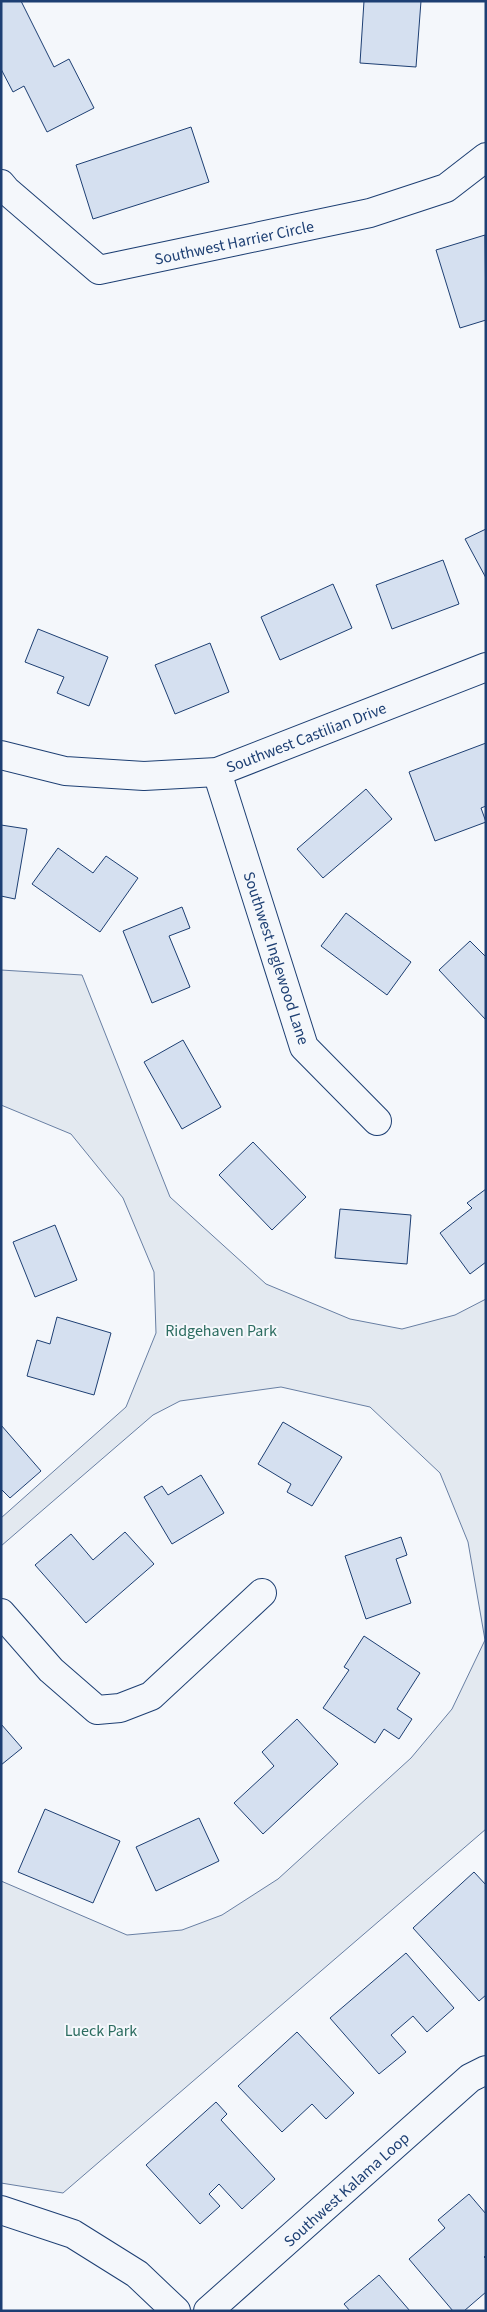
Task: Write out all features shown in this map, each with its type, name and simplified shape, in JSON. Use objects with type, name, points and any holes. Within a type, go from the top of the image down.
[{"type":"street","name":"Southwest Harrier Circle","points":[[1,184],[99,270],[370,213],[446,188],[486,157]]},
{"type":"street","name":"Southwest Castilian Drive","points":[[1,755],[65,771],[144,776],[216,772],[486,667]]},
{"type":"street","name":"Southwest Inglewood Lane","points":[[216,772],[304,1047],[377,1120]]},
{"type":"street","points":[[1,1612],[51,1670],[97,1710],[120,1708],[151,1696],[262,1593]]},
{"type":"street","name":"Southwest Kalama Loop","points":[[208,2311],[470,2078],[486,2070]]},
{"type":"street","points":[[1,2210],[73,2234],[137,2274],[176,2311]]},
{"type":"green space","name":"Ridgehaven Park","points":[[1,970],[82,975],[170,1197],[266,1284],[350,1319],[402,1329],[455,1315],[486,1299],[486,1829],[63,2193],[1,2183],[1,1881],[127,1935],[182,1930],[222,1915],[278,1879],[411,1758],[452,1709],[485,1640],[468,1542],[440,1473],[370,1407],[281,1387],[180,1401],[153,1415],[1,1546],[1,1518],[126,1407],[156,1333],[154,1272],[123,1198],[71,1134],[1,1105]]},
{"type":"building","points":[[1,1],[21,1],[54,67],[69,59],[94,108],[47,132],[24,86],[13,92],[1,69]]},
{"type":"building","points":[[364,1],[421,1],[416,67],[360,63]]},
{"type":"building","points":[[191,127],[209,182],[93,219],[76,165]]},
{"type":"building","points":[[485,235],[486,320],[460,328],[436,250]]},
{"type":"building","points":[[486,529],[486,578],[465,539]]},
{"type":"building","points":[[443,560],[459,604],[392,629],[376,585]]},
{"type":"building","points":[[333,584],[352,628],[280,660],[261,617]]},
{"type":"building","points":[[38,629],[108,657],[89,706],[57,693],[64,677],[25,662]]},
{"type":"building","points":[[210,643],[229,692],[175,714],[155,665]]},
{"type":"building","points":[[486,743],[486,806],[481,808],[486,822],[435,841],[409,772]]},
{"type":"building","points":[[366,789],[392,819],[323,878],[297,849]]},
{"type":"building","points":[[1,825],[27,829],[15,899],[1,896]]},
{"type":"building","points":[[58,848],[93,873],[106,856],[138,878],[100,932],[32,884]]},
{"type":"building","points":[[182,907],[190,928],[169,936],[190,987],[152,1003],[123,931]]},
{"type":"building","points":[[346,913],[411,962],[387,995],[321,946]]},
{"type":"building","points":[[470,941],[486,957],[486,1020],[439,970]]},
{"type":"building","points":[[183,1040],[221,1107],[182,1129],[144,1062]]},
{"type":"building","points":[[253,1142],[306,1197],[272,1230],[219,1175]]},
{"type":"building","points":[[486,1189],[486,1262],[470,1274],[440,1233],[472,1208],[467,1203]]},
{"type":"building","points":[[340,1209],[411,1215],[407,1264],[335,1258]]},
{"type":"building","points":[[55,1225],[77,1280],[35,1297],[13,1242]]},
{"type":"building","points":[[57,1317],[111,1333],[94,1395],[27,1376],[37,1340],[50,1344]]},
{"type":"building","points":[[283,1422],[342,1457],[312,1506],[287,1492],[291,1484],[258,1464]]},
{"type":"building","points":[[1,1425],[41,1471],[10,1498],[1,1489]]},
{"type":"building","points":[[201,1475],[224,1513],[172,1544],[144,1497],[162,1486],[168,1495]]},
{"type":"building","points":[[125,1532],[154,1564],[86,1623],[35,1565],[71,1534],[93,1560]]},
{"type":"building","points":[[401,1537],[407,1555],[396,1559],[411,1603],[366,1619],[345,1556]]},
{"type":"building","points":[[364,1636],[420,1673],[397,1709],[412,1719],[399,1739],[384,1729],[375,1743],[323,1708],[349,1670],[344,1667]]},
{"type":"building","points":[[297,1719],[338,1764],[263,1834],[234,1803],[274,1766],[262,1752]]},
{"type":"building","points":[[1,1724],[22,1748],[1,1765]]},
{"type":"building","points":[[45,1809],[120,1841],[93,1903],[18,1872]]},
{"type":"building","points":[[199,1818],[219,1861],[156,1891],[136,1847]]},
{"type":"building","points":[[474,1872],[486,1885],[486,1995],[479,2001],[413,1928]]},
{"type":"building","points":[[406,1953],[454,2008],[427,2032],[413,2016],[391,2035],[406,2052],[379,2074],[330,2018]]},
{"type":"building","points":[[297,2032],[354,2093],[326,2119],[312,2104],[282,2132],[238,2086]]},
{"type":"building","points":[[216,2102],[227,2114],[221,2120],[275,2179],[242,2209],[219,2184],[209,2194],[220,2206],[200,2224],[146,2165]]},
{"type":"building","points":[[469,2194],[486,2214],[486,2255],[484,2257],[486,2259],[486,2292],[464,2311],[453,2311],[409,2259],[445,2228],[438,2220]]},
{"type":"building","points":[[379,2275],[410,2311],[350,2311],[344,2304]]},
{"type":"park label","name":"Lueck Park","points":[[101,2030]]}]
